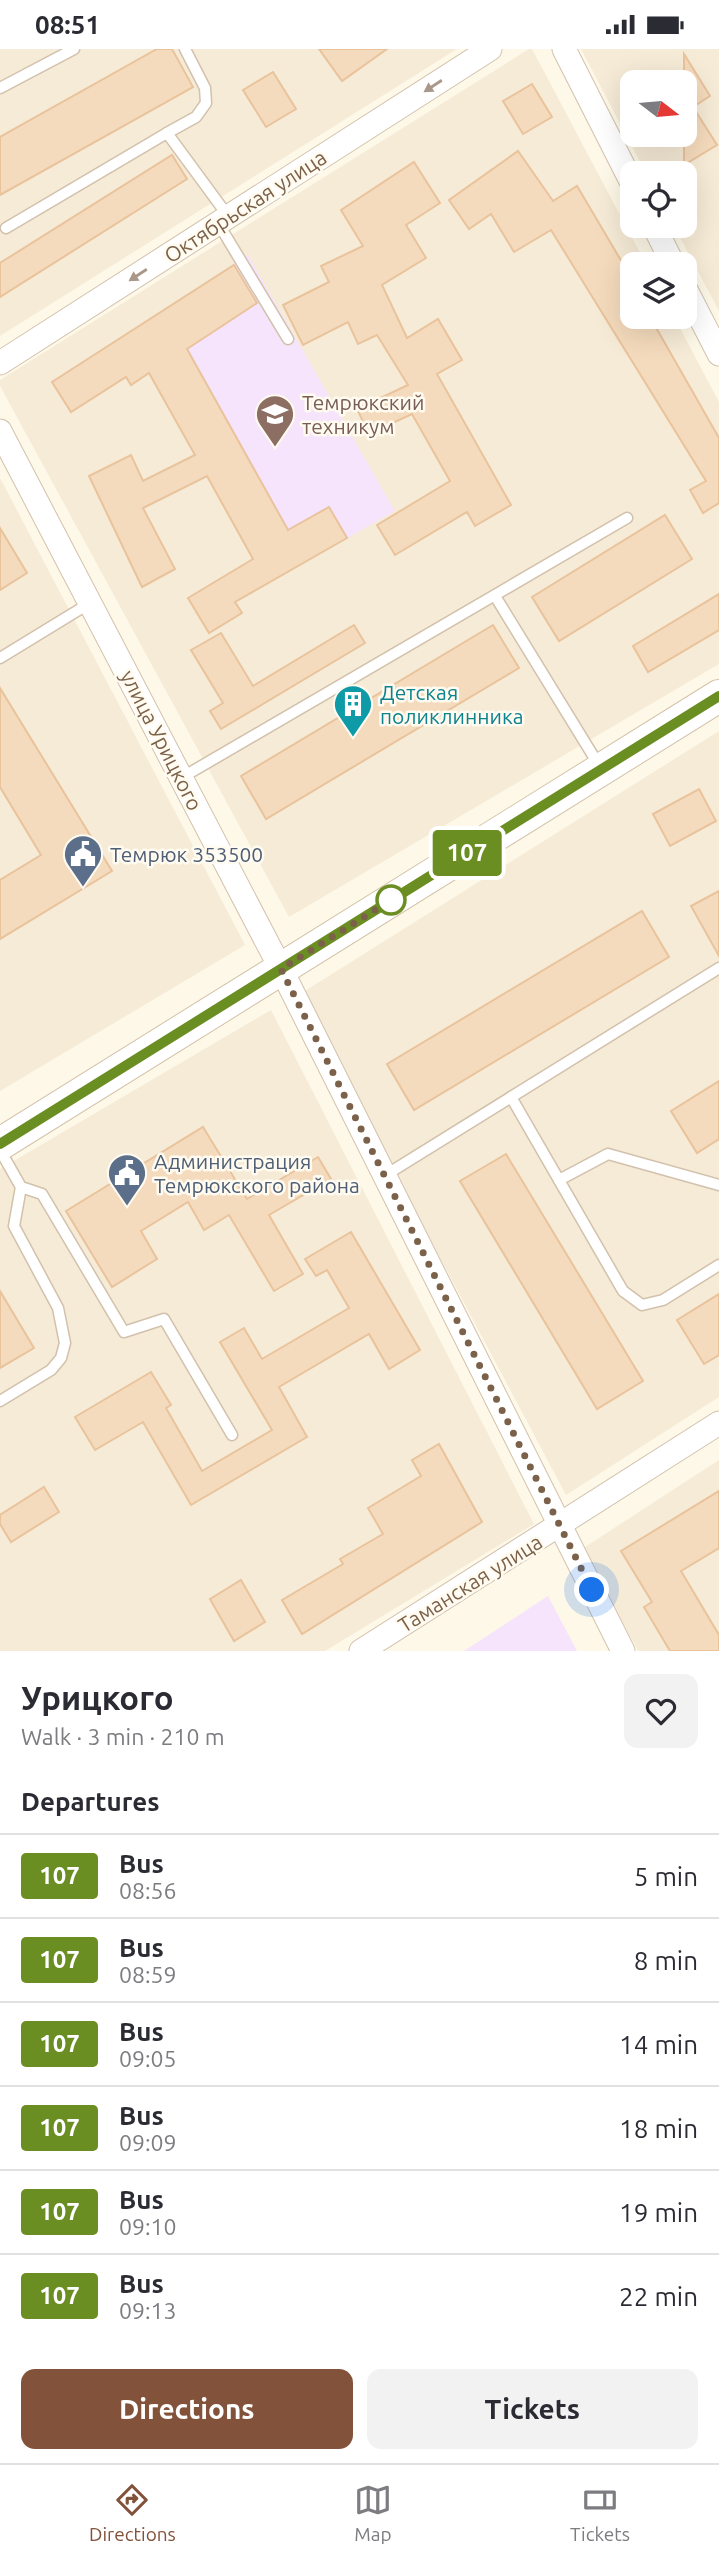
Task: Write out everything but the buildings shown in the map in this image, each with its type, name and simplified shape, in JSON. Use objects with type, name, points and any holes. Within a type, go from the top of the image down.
[{"type":"street","name":"Октябрьская улица","points":[[0,363],[490,49]]},
{"type":"street","points":[[564,49],[621,161]]},
{"type":"street","points":[[697,311],[719,354]]},
{"type":"street","name":"улица Урицкого","points":[[0,431],[281,969],[623,1651]]},
{"type":"street","points":[[0,1144],[719,696]]},
{"type":"street","name":"Таманская улица","points":[[361,1651],[719,1423]]},
{"type":"lane","points":[[0,88],[74,49]]},
{"type":"lane","points":[[6,228],[196,117],[206,103],[205,88],[185,49]]},
{"type":"lane","points":[[167,133],[223,220],[288,339]]},
{"type":"lane","points":[[181,778],[627,518]]},
{"type":"lane","points":[[495,596],[601,769]]},
{"type":"lane","points":[[0,658],[90,603]]},
{"type":"lane","points":[[384,1175],[719,968]]},
{"type":"lane","points":[[511,1097],[623,1291],[642,1305],[663,1300],[719,1265]]},
{"type":"lane","points":[[0,1150],[21,1187],[14,1226],[58,1308],[65,1343],[61,1358],[51,1370],[0,1401]]},
{"type":"lane","points":[[559,1180],[608,1154],[719,1185]]},
{"type":"lane","points":[[21,1187],[42,1194],[124,1332],[164,1319],[232,1435]]},
{"type":"shaded area","points":[[0,49],[457,49],[0,336]]},
{"type":"shaded area","points":[[532,49],[620,215],[620,238],[632,238],[640,252],[620,252],[620,329],[680,329],[719,402],[719,664],[289,917],[0,386],[0,380]]},
{"type":"shaded area","points":[[581,49],[719,49],[719,311],[697,269],[697,252],[688,252],[680,238],[697,238],[697,161],[640,161],[632,147],[697,147],[697,70],[620,70],[620,123]]},
{"type":"shaded area","name":"Темрюкский техникум","points":[[248,255],[395,511],[267,584],[149,373],[107,347]]},
{"type":"shaded area","points":[[0,478],[245,945],[0,1091]]},
{"type":"shaded area","points":[[719,731],[719,1397],[566,1495],[300,994]]},
{"type":"shaded area","points":[[271,1010],[534,1524],[325,1651],[0,1651],[0,1169]]},
{"type":"shaded area","points":[[719,1460],[719,1651],[638,1651],[582,1549]]},
{"type":"shaded area","points":[[548,1596],[577,1651],[464,1651]]},
{"type":"bus line","name":"107","points":[[0,1144],[719,696]]},
{"type":"place","name":"Темрюкский техникум","points":[[275,448]]},
{"type":"place","name":"Детская поликлинника","points":[[353,738]]},
{"type":"place","name":"Темрюк 353500","points":[[83,888]]},
{"type":"place","name":"Администрация Темрюкского района","points":[[127,1207]]},
{"type":"route","points":[[391,900],[399,895],[281,969],[592,1590]]}]
